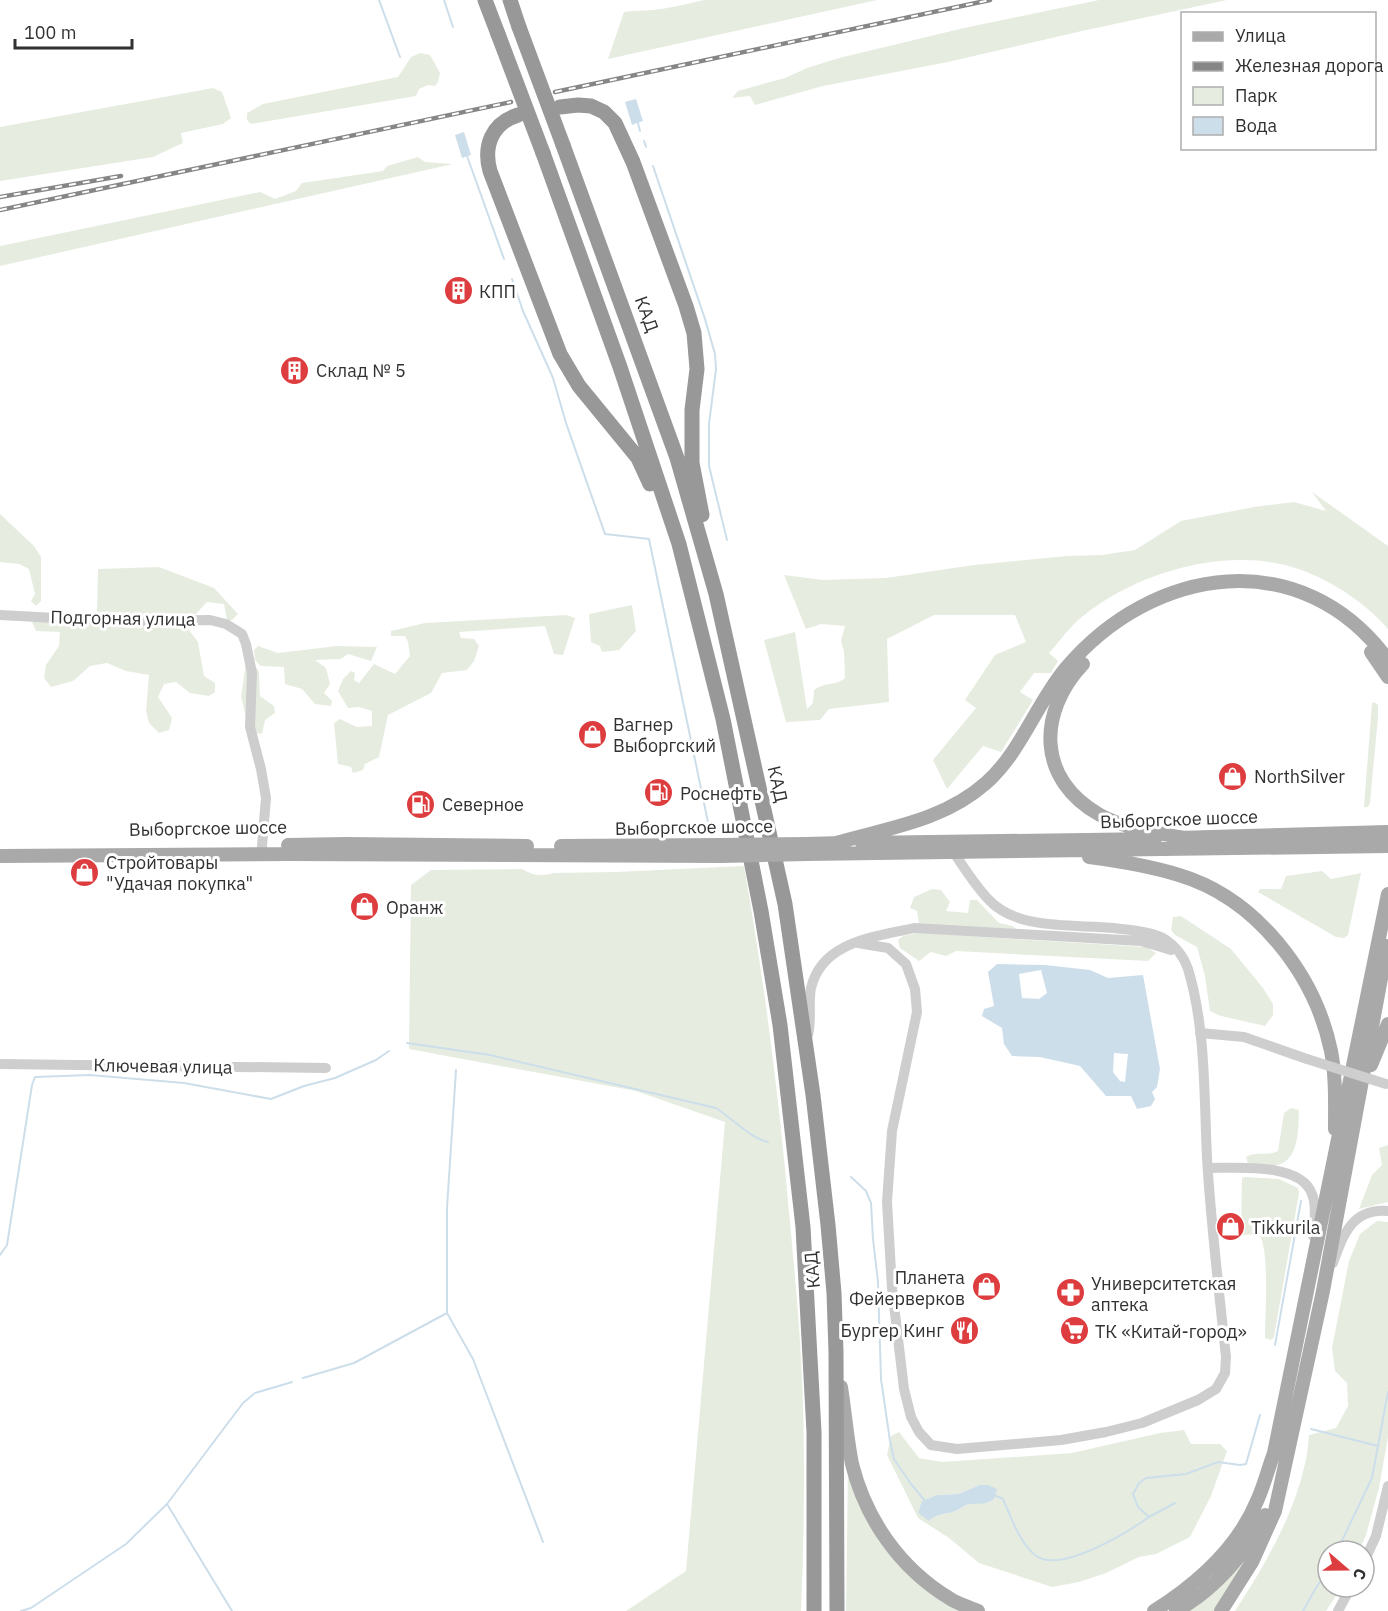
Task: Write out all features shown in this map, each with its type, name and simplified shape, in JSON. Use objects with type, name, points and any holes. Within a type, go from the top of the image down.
[{"type":"highway","name":"КАД","points":[[485,0],[620,367],[679,544],[727,741],[761,911],[780,1025],[803,1227],[813,1432],[814,1611]]},
{"type":"highway","name":"КАД","points":[[510,0],[677,458],[716,594],[785,904],[806,1047],[828,1225],[836,1352],[837,1611]]},
{"type":"highway","points":[[560,107],[591,106],[604,112],[615,123],[633,162],[686,306],[694,333],[697,369],[692,410],[692,463],[716,594]]},
{"type":"highway","points":[[518,115],[504,121],[491,136],[486,152],[490,171],[560,354],[579,386],[638,458],[649,479],[677,562],[691,592]]},
{"type":"main road","points":[[836,843],[908,825],[941,812],[986,783],[1008,758],[1054,684],[1090,642],[1106,628],[1134,610],[1179,590],[1233,580],[1262,582],[1290,589],[1327,604],[1352,621],[1369,636],[1388,660]]},
{"type":"main road","points":[[1184,838],[1134,828],[1100,815],[1082,803],[1070,791],[1054,762],[1050,724],[1058,700],[1072,675],[1112,636],[1138,618],[1182,598],[1233,590],[1261,592],[1300,602],[1339,623],[1367,648],[1388,677]]},
{"type":"main road","name":"Выборгское шоссе","points":[[0,856],[806,849],[954,853],[1372,840],[1388,832]]},
{"type":"main road","name":"Выборгское шоссе","points":[[806,849],[836,843],[1184,838],[1372,840],[1388,846]]},
{"type":"main road","name":"Выборгское шоссе","points":[[0,848],[346,844],[722,850]]},
{"type":"main road","points":[[1046,851],[1137,865],[1181,875],[1227,899],[1274,938],[1305,979],[1320,1012],[1331,1052],[1336,1157]]},
{"type":"main road","points":[[1154,1611],[1210,1570],[1237,1538],[1257,1502],[1274,1453],[1388,894]]},
{"type":"main road","points":[[1221,1611],[1252,1562],[1275,1511],[1323,1291],[1388,941]]},
{"type":"main road","points":[[1361,1089],[1388,1024]]},
{"type":"main road","points":[[836,1352],[852,1464],[867,1510],[891,1548],[923,1579],[950,1599],[978,1611]]},
{"type":"main road","points":[[1176,1611],[1219,1579],[1244,1550],[1263,1521],[1282,1480]]},
{"type":"street","name":"Подгорная улица","points":[[0,615],[111,621],[210,620],[226,624],[243,634],[252,673],[250,727],[264,784],[266,815],[262,846]]},
{"type":"street","points":[[858,943],[888,948],[906,964],[915,989],[916,1012],[892,1131],[887,1202],[888,1241],[904,1389],[911,1417],[919,1432],[931,1445],[957,1449],[1061,1440],[1142,1423],[1198,1400],[1216,1389],[1226,1373],[1227,1357],[1214,1248],[1200,1033],[1187,967],[1172,945],[1161,937],[1142,931],[1036,923],[1014,917],[988,900],[954,853]]},
{"type":"street","points":[[806,1047],[810,1028],[810,989],[817,970],[829,955],[843,946],[914,928],[1141,941],[1160,945],[1180,954]]},
{"type":"street","points":[[1200,1033],[1244,1037],[1387,1084]]},
{"type":"street","name":"Ключевая улица","points":[[0,1064],[326,1068]]},
{"type":"street","points":[[1208,1168],[1280,1170],[1298,1177],[1306,1185],[1312,1193],[1315,1218],[1307,1293]]},
{"type":"street","points":[[1323,1291],[1343,1234],[1360,1216],[1380,1210],[1388,1211]]},
{"type":"street","points":[[1375,1539],[1388,1486]]},
{"type":"green space","points":[[704,0],[877,0],[608,59],[624,12],[659,9]]},
{"type":"green space","points":[[1099,0],[1227,0],[948,62],[823,86],[755,105],[750,96],[732,98],[738,91],[785,78],[839,58],[964,28]]},
{"type":"green space","points":[[420,53],[430,55],[440,73],[435,86],[428,85],[419,89],[416,96],[251,124],[247,120],[247,113],[263,104],[398,77],[411,57]]},
{"type":"green space","points":[[213,88],[222,92],[231,118],[223,124],[181,133],[183,143],[153,157],[0,181],[0,127]]},
{"type":"green space","points":[[418,157],[425,162],[453,164],[0,266],[0,246],[260,192],[275,199],[296,191],[302,183],[383,171],[387,166]]},
{"type":"green space","points":[[1312,492],[1388,546],[1388,629],[1367,608],[1341,589],[1299,569],[1259,561],[1232,560],[1205,563],[1152,577],[1127,588],[1078,620],[1049,653],[1058,661],[1051,673],[1034,673],[1020,692],[1033,700],[1001,752],[983,746],[947,789],[933,760],[976,708],[965,700],[995,655],[1026,642],[1015,615],[934,615],[887,639],[889,702],[829,709],[820,720],[786,722],[764,640],[795,632],[807,709],[813,703],[814,690],[845,678],[844,652],[841,641],[845,626],[821,624],[806,629],[784,575],[823,580],[886,578],[974,565],[1066,556],[1102,555],[1135,550],[1181,521],[1294,502],[1326,511]]},
{"type":"green space","points":[[0,514],[34,546],[41,557],[41,601],[36,606],[31,601],[35,594],[29,569],[19,564],[0,562]]},
{"type":"green space","points":[[159,567],[214,588],[238,614],[232,620],[227,620],[224,604],[207,602],[193,617],[189,630],[198,642],[204,676],[215,683],[215,692],[209,696],[190,693],[176,682],[164,684],[158,697],[172,718],[169,730],[159,733],[149,723],[146,711],[149,675],[126,671],[107,663],[90,666],[73,681],[51,687],[44,678],[46,665],[59,646],[60,632],[36,631],[32,622],[54,612],[97,613],[98,569]]},
{"type":"green space","points":[[632,605],[636,631],[619,650],[602,652],[600,646],[591,642],[589,614]]},
{"type":"green space","points":[[567,615],[575,618],[563,655],[554,654],[545,626],[459,632],[461,638],[474,639],[479,646],[474,661],[467,670],[442,673],[431,693],[388,715],[379,757],[365,764],[363,770],[353,773],[351,767],[338,764],[334,723],[340,719],[357,727],[372,726],[372,711],[359,707],[348,708],[338,691],[343,679],[351,671],[355,673],[354,680],[359,683],[374,664],[395,674],[410,656],[405,636],[391,636],[391,631],[425,623]]},
{"type":"green space","points":[[258,646],[278,653],[337,646],[377,647],[371,661],[348,654],[341,659],[315,660],[326,668],[330,684],[324,693],[332,701],[331,706],[315,704],[302,689],[285,684],[284,667],[261,666],[255,660],[254,650]]},
{"type":"green space","points":[[246,662],[254,664],[259,672],[260,696],[274,706],[275,713],[265,720],[262,734],[250,732],[241,697]]},
{"type":"green space","points":[[1372,703],[1378,705],[1378,717],[1370,803],[1368,807],[1364,807]]},
{"type":"green space","points":[[744,866],[776,1082],[798,1307],[804,1454],[801,1611],[626,1611],[686,1571],[725,1122],[636,1091],[409,1049],[411,885],[431,870],[522,869],[541,875]]},
{"type":"green space","points":[[1322,871],[1331,879],[1361,873],[1348,935],[1344,938],[1336,937],[1258,892],[1260,889],[1281,889],[1286,876]]},
{"type":"green space","points":[[932,889],[941,890],[950,902],[946,911],[968,913],[970,900],[977,900],[999,923],[1013,926],[1017,930],[919,924],[917,911],[910,908],[914,897]]},
{"type":"green space","points":[[1181,916],[1231,949],[1263,988],[1273,1004],[1273,1015],[1265,1026],[1221,1016],[1210,1011],[1205,976],[1197,947],[1175,935],[1171,930],[1173,917]]},
{"type":"green space","points":[[918,933],[1146,947],[1156,953],[1148,961],[956,951],[946,956],[931,952],[919,961],[900,948],[898,940],[903,936]]},
{"type":"green space","points":[[1291,1108],[1299,1110],[1296,1145],[1293,1153],[1281,1164],[1272,1166],[1248,1164],[1246,1157],[1250,1155],[1278,1151],[1284,1113]]},
{"type":"green space","points":[[1388,1145],[1388,1202],[1359,1209],[1372,1175],[1382,1165],[1379,1148]]},
{"type":"green space","points":[[1242,1178],[1279,1179],[1298,1188],[1299,1193],[1274,1337],[1271,1340],[1265,1338],[1266,1268],[1262,1242],[1259,1234],[1241,1235]]},
{"type":"green space","points":[[1377,1221],[1388,1222],[1388,1437],[1379,1488],[1366,1535],[1364,1539],[1316,1539],[1316,1599],[1334,1599],[1326,1611],[1235,1611],[1266,1560],[1292,1506],[1305,1464],[1309,1435],[1336,1428],[1348,1406],[1347,1383],[1335,1371],[1332,1348],[1349,1261],[1360,1234]]},
{"type":"green space","points":[[1184,1430],[1191,1444],[1220,1444],[1227,1451],[1211,1496],[1190,1537],[1156,1554],[1139,1557],[1106,1573],[1079,1582],[1052,1587],[979,1563],[949,1538],[918,1518],[887,1455],[891,1436],[899,1432],[919,1458],[942,1462],[1072,1453],[1160,1433]],"holes":[[[980,1485],[973,1503],[958,1510],[931,1518],[938,1495],[958,1494]]]},
{"type":"green space","points":[[848,1465],[865,1515],[876,1537],[896,1562],[920,1584],[960,1611],[846,1611]]},
{"type":"green space","points":[[1257,1544],[1214,1611],[1187,1611]]},
{"type":"water","points":[[636,99],[643,121],[632,125],[625,102]]},
{"type":"water","points":[[464,132],[471,155],[462,158],[455,135]]},
{"type":"water","points":[[997,964],[1045,965],[1090,970],[1108,978],[1143,975],[1160,1069],[1157,1087],[1152,1092],[1155,1099],[1151,1106],[1137,1109],[1131,1096],[1106,1096],[1080,1066],[1040,1057],[1012,1056],[1004,1044],[1002,1028],[982,1016],[984,1009],[994,1006],[988,972]],"holes":[[[1041,970],[1047,993],[1039,999],[1022,998],[1019,974]],[[1114,1053],[1128,1054],[1125,1082],[1120,1081],[1113,1072]]]},
{"type":"water","points":[[980,1485],[988,1485],[997,1489],[994,1499],[986,1503],[967,1505],[929,1521],[918,1513],[922,1501],[938,1495],[958,1494]]},
{"type":"waterway","points":[[379,0],[400,57]]},
{"type":"waterway","points":[[444,0],[453,27]]},
{"type":"waterway","points":[[638,123],[640,131]]},
{"type":"waterway","points":[[644,141],[646,147]]},
{"type":"waterway","points":[[467,156],[504,259]]},
{"type":"waterway","points":[[653,166],[715,354],[716,369],[709,424],[709,466],[727,540]]},
{"type":"waterway","points":[[512,279],[523,311],[553,378],[566,423],[605,534],[649,539],[709,827]]},
{"type":"waterway","points":[[407,1043],[490,1055],[716,1108],[748,1133],[768,1142]]},
{"type":"waterway","points":[[0,1255],[7,1245],[35,1077],[90,1075],[184,1083],[271,1099],[304,1086],[335,1078],[376,1060],[389,1051]]},
{"type":"waterway","points":[[456,1070],[447,1208],[447,1313],[473,1359],[543,1542]]},
{"type":"waterway","points":[[851,1177],[866,1191],[871,1203],[878,1282],[881,1379],[894,1459],[926,1502]]},
{"type":"waterway","points":[[1275,1345],[1301,1201]]},
{"type":"waterway","points":[[303,1378],[354,1363],[447,1313]]},
{"type":"waterway","points":[[21,1611],[31,1608],[126,1544],[167,1504],[243,1403],[255,1393],[292,1382]]},
{"type":"waterway","points":[[1343,1539],[1372,1478],[1388,1392]]},
{"type":"waterway","points":[[994,1495],[1003,1499],[1020,1536],[1035,1555],[1046,1560],[1060,1560],[1076,1556],[1110,1541],[1149,1517],[1138,1507],[1133,1494],[1139,1483],[1146,1478],[1186,1474],[1218,1462],[1246,1464],[1260,1415]]},
{"type":"waterway","points":[[1311,1429],[1378,1446]]},
{"type":"waterway","points":[[1149,1517],[1175,1503]]},
{"type":"waterway","points":[[167,1504],[232,1611]]},
{"type":"waterway","points":[[1303,1611],[1316,1588]]},
{"type":"railway","points":[[555,92],[990,0]]},
{"type":"railway","points":[[0,210],[511,102]]},
{"type":"railway","points":[[0,197],[121,176]]},
{"type":"place","name":"КПП","points":[[458,291]]},
{"type":"place","name":"Склад № 5","points":[[295,370]]},
{"type":"place","name":"Вагнер Выборгский","points":[[592,734]]},
{"type":"place","name":"NorthSilver","points":[[1233,776]]},
{"type":"place","name":"Роснефть","points":[[659,793]]},
{"type":"place","name":"Северное","points":[[421,804]]},
{"type":"place","name":"Cтройтовары \"Удачая покупка\"","points":[[85,872]]},
{"type":"place","name":"Оранж","points":[[365,907]]},
{"type":"place","name":"Tikkurila","points":[[1230,1227]]},
{"type":"place","name":"Планета Фейерверков","points":[[986,1287]]},
{"type":"place","name":"Университетская аптека","points":[[1070,1293]]},
{"type":"place","name":"Бургер Кинг","points":[[965,1330]]},
{"type":"place","name":"ТК «Китай-город»","points":[[1074,1331]]}]
